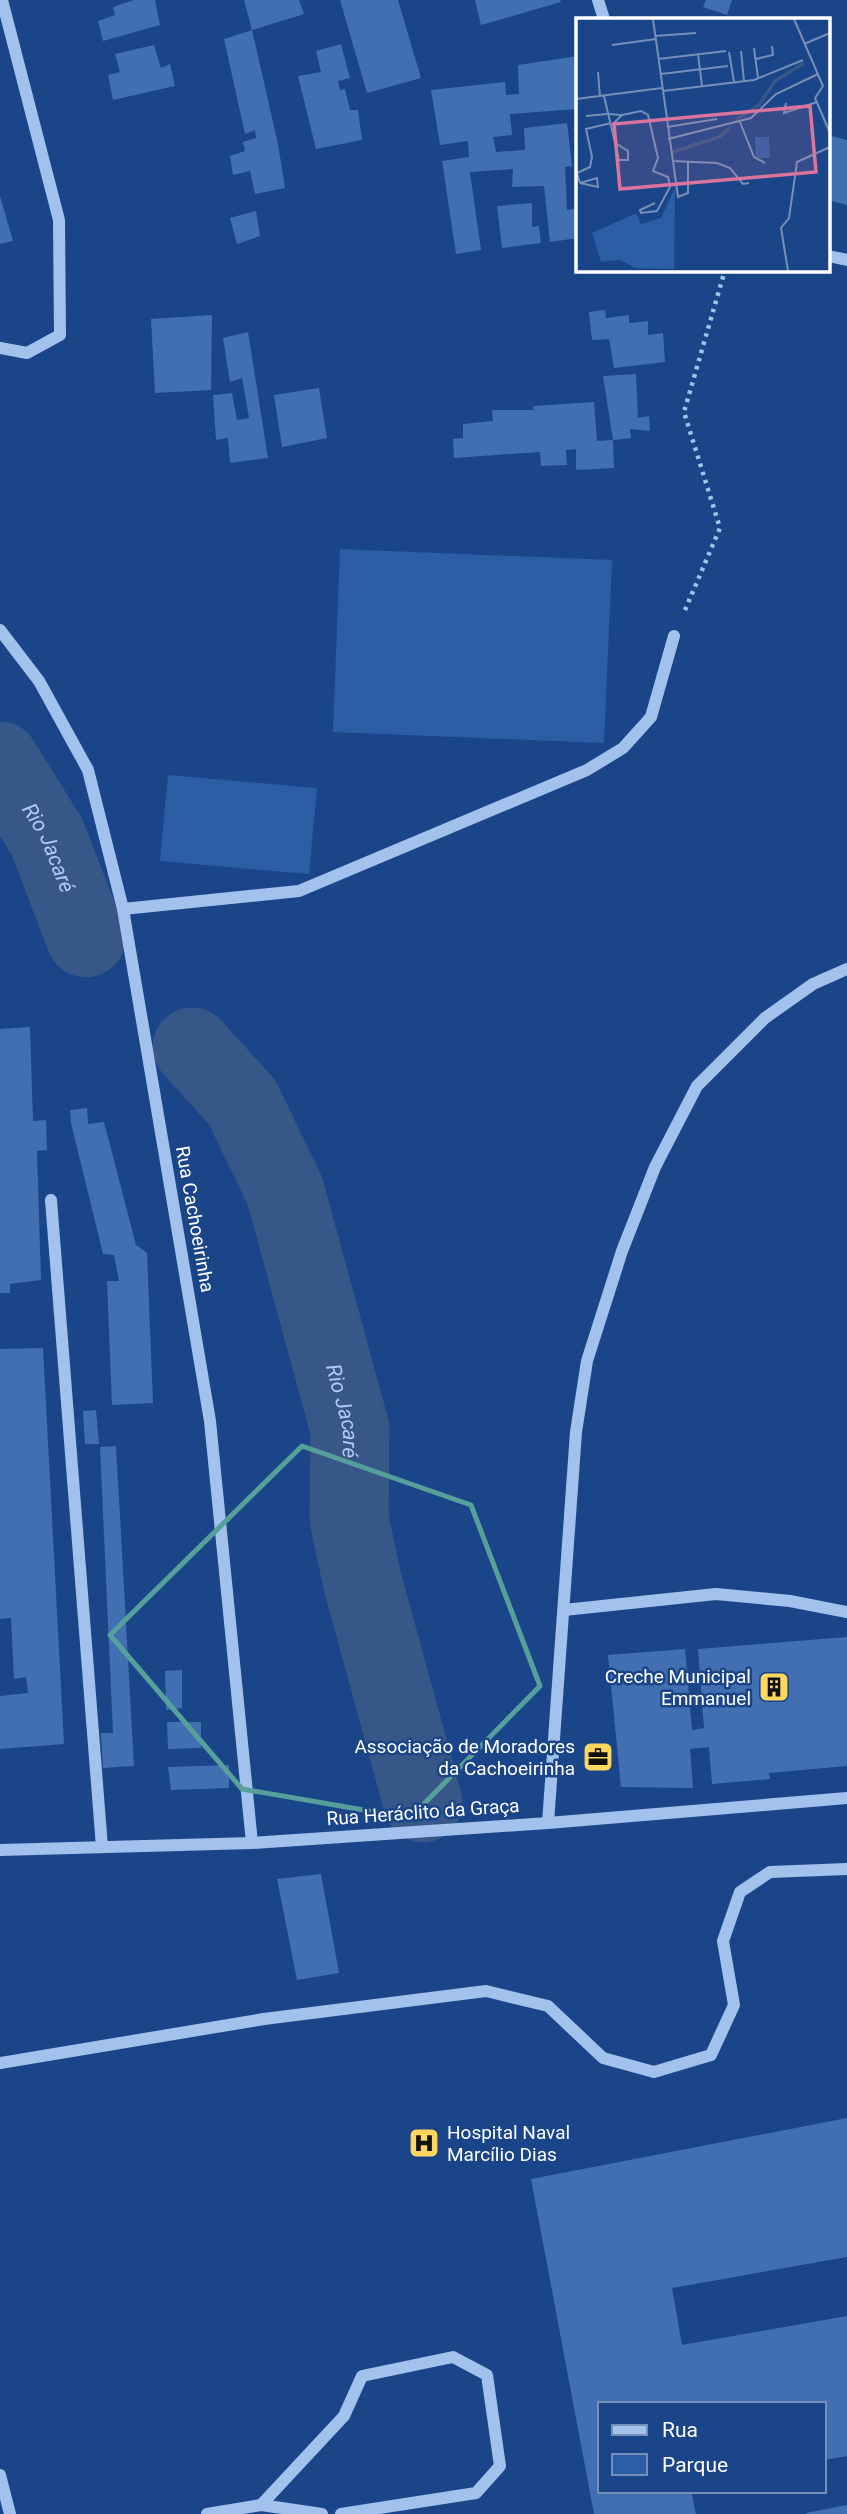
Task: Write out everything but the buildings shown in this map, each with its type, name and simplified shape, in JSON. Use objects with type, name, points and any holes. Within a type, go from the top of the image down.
[{"type":"street","points":[[0,348],[27,353],[60,335],[59,220],[2,0]]},
{"type":"street","points":[[598,0],[604,18]]},
{"type":"street","name":"Rua Cachoeirinha","points":[[0,630],[39,681],[88,770],[123,909],[210,1421],[252,1843]]},
{"type":"street","points":[[123,909],[299,891],[587,771],[623,748],[651,716],[674,636]]},
{"type":"street","points":[[548,1824],[576,1432],[587,1361],[622,1251],[655,1167],[697,1086],[765,1018],[813,984],[847,969]]},
{"type":"street","points":[[51,1200],[102,1847]]},
{"type":"street","points":[[565,1610],[716,1594],[790,1601],[847,1612]]},
{"type":"street","name":"Rua Heráclito da Graça","points":[[0,1850],[252,1843],[548,1824],[847,1798]]},
{"type":"street","points":[[0,2063],[264,2019],[486,1992],[548,2006],[603,2058],[654,2072],[711,2055],[734,2005],[723,1941],[740,1892],[770,1872],[847,1869]]},
{"type":"street","points":[[261,2505],[344,2416],[362,2375],[453,2357],[487,2375],[500,2466],[476,2493],[341,2514]]},
{"type":"street","points":[[0,2475],[10,2514]]},
{"type":"street","points":[[207,2514],[261,2505],[322,2514]]},
{"type":"path","points":[[674,636],[720,528],[684,412],[725,271]]},
{"type":"highlighted area","points":[[302,1446],[471,1505],[540,1686],[410,1818],[242,1789],[110,1635]]},
{"type":"green space","points":[[340,549],[612,560],[604,743],[333,732]]},
{"type":"green space","points":[[168,775],[317,788],[309,874],[160,861]]},
{"type":"waterway","name":"Rio Jacaré","points":[[0,761],[47,837],[86,938]]},
{"type":"waterway","name":"Rio Jacaré","points":[[192,1047],[242,1102],[285,1191],[350,1429],[349,1518],[362,1580],[423,1803]]},
{"type":"place","name":"Creche Municipal Emmanuel","points":[[774,1687]]},
{"type":"place","name":"Associação de Moradores da Cachoeirinha","points":[[598,1757]]},
{"type":"place","name":"Hospital Naval Marcílio Dias","points":[[424,2143]]}]
